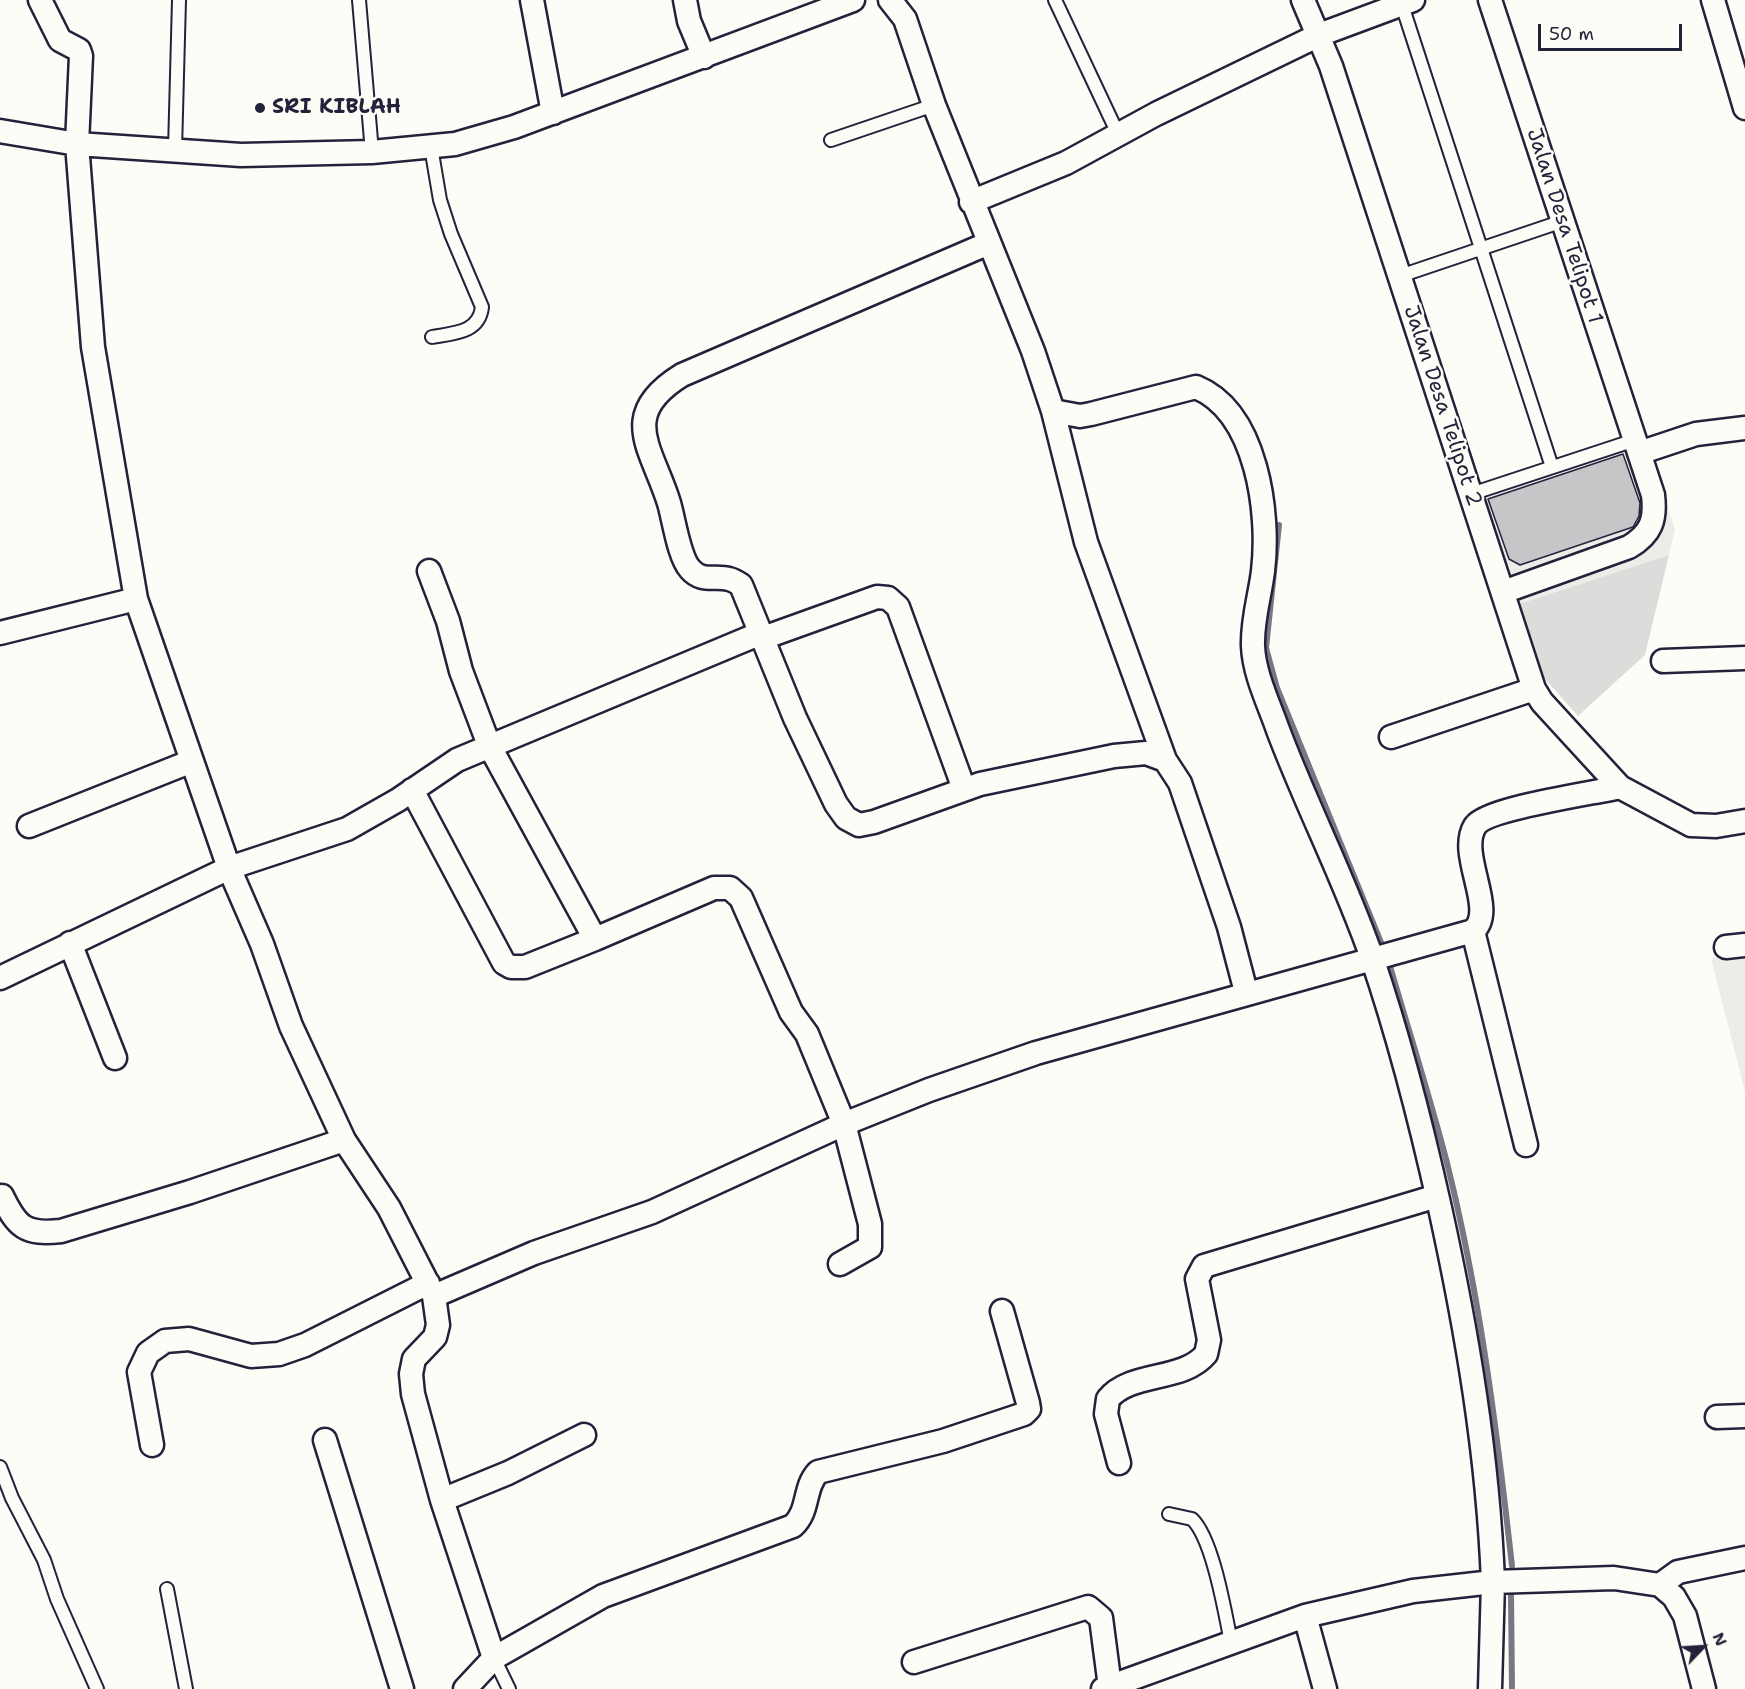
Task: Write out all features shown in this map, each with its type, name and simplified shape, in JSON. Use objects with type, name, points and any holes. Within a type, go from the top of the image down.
[{"type":"street","points":[[40,0],[60,40],[79,50],[81,56],[77,144],[93,347],[136,599],[230,868],[262,944],[291,1026],[344,1140],[389,1208],[431,1289],[438,1325],[435,1337],[414,1359],[411,1374],[413,1394],[442,1500],[494,1658]]},
{"type":"street","points":[[532,0],[553,113]]},
{"type":"street","points":[[685,0],[689,21],[704,57]]},
{"type":"street","points":[[0,131],[77,144],[241,155],[372,152],[455,144],[553,113],[854,0]]},
{"type":"street","points":[[890,0],[905,19],[934,105],[971,202],[1033,351],[1053,411],[1086,542],[1165,760],[1180,783],[1229,927],[1246,992]]},
{"type":"street","name":"Jalan Desa Telipot 2","points":[[1303,0],[1319,35],[1400,276],[1534,689],[1542,702],[1620,788]]},
{"type":"street","name":"Jalan Desa Telipot 1","points":[[1490,0],[1653,495],[1655,511],[1652,526],[1642,539],[1629,547],[1503,592]]},
{"type":"street","points":[[1713,0],[1745,108]]},
{"type":"street","points":[[971,202],[1066,163],[1118,134],[1319,35],[1407,3]]},
{"type":"street","points":[[989,243],[682,375],[662,387],[650,400],[645,418],[645,435],[689,568],[700,577],[728,579],[741,585],[800,728],[836,804],[846,818],[859,825],[874,822],[964,789],[1114,756],[1146,753],[1165,760]]},
{"type":"street","points":[[1053,411],[1080,416],[1196,387],[1210,393],[1227,408],[1242,434],[1254,464],[1262,497],[1266,535],[1253,648],[1258,670],[1286,750],[1354,909],[1373,960],[1417,1106],[1457,1286],[1484,1451],[1493,1582],[1491,1689]]},
{"type":"street","points":[[1637,446],[1696,434],[1745,428]]},
{"type":"street","points":[[429,571],[448,621],[461,671],[489,745],[595,939]]},
{"type":"street","points":[[0,978],[230,868],[347,829],[457,760],[489,745],[762,636],[877,597],[888,598],[898,607],[964,789]]},
{"type":"street","points":[[0,633],[136,599]]},
{"type":"street","points":[[1663,661],[1745,658]]},
{"type":"street","points":[[1391,737],[1534,689]]},
{"type":"street","points":[[29,826],[192,760]]},
{"type":"street","points":[[152,1445],[139,1372],[148,1353],[165,1341],[189,1339],[251,1356],[279,1354],[305,1345],[431,1289],[663,1208],[844,1124],[929,1090],[1036,1053],[1246,992],[1373,960],[1473,931],[1478,927],[1482,914],[1469,845],[1471,833],[1477,822],[1499,812],[1620,788],[1691,825],[1716,826],[1745,821]]},
{"type":"street","points":[[412,790],[504,963],[511,967],[525,967],[714,888],[730,888],[736,892],[791,1012],[807,1034],[844,1124],[870,1224],[870,1247],[840,1264]]},
{"type":"street","points":[[1473,931],[1526,1145]]},
{"type":"street","points":[[70,943],[115,1058]]},
{"type":"street","points":[[2,1196],[10,1212],[24,1229],[40,1233],[61,1231],[190,1192],[344,1140]]},
{"type":"street","points":[[1119,1463],[1106,1413],[1108,1399],[1119,1389],[1196,1363],[1206,1354],[1209,1340],[1197,1279],[1204,1266],[1437,1196]]},
{"type":"street","points":[[465,1689],[494,1658],[603,1596],[793,1526],[802,1518],[810,1480],[818,1472],[943,1441],[1024,1414],[1029,1409],[1028,1404],[1002,1311]]},
{"type":"street","points":[[1717,1417],[1745,1416]]},
{"type":"street","points":[[442,1500],[508,1473],[584,1435]]},
{"type":"street","points":[[325,1440],[402,1689]]},
{"type":"street","points":[[1660,1585],[1678,1572],[1745,1558]]},
{"type":"street","points":[[914,1662],[1088,1607],[1101,1618],[1112,1687],[1305,1616],[1413,1591],[1493,1582],[1614,1578],[1660,1585],[1674,1597],[1685,1616],[1704,1689]]},
{"type":"street","points":[[1305,1616],[1325,1689]]},
{"type":"lane","points":[[175,150],[179,0]]},
{"type":"lane","points":[[359,0],[372,152]]},
{"type":"lane","points":[[1055,0],[1118,134]]},
{"type":"lane","points":[[1407,3],[1481,249],[1552,467]]},
{"type":"lane","points":[[831,140],[934,105]]},
{"type":"lane","points":[[430,147],[440,200],[451,234],[482,307],[481,319],[472,328],[432,337]]},
{"type":"lane","points":[[1400,276],[1563,221]]},
{"type":"lane","points":[[1471,494],[1552,467],[1637,446]]},
{"type":"lane","points":[[0,1467],[12,1498],[44,1560],[57,1599],[97,1689]]},
{"type":"lane","points":[[1169,1514],[1192,1519],[1201,1531],[1219,1583],[1232,1642]]},
{"type":"lane","points":[[166,1589],[186,1689]]},
{"type":"lane","points":[[494,1658],[509,1689]]},
{"type":"shaded area","points":[[1642,431],[1675,529],[1669,555],[1516,605],[1477,485]]},
{"type":"shaded area","points":[[1669,555],[1645,655],[1578,716],[1538,671],[1516,605]]},
{"type":"shaded area","points":[[1745,954],[1745,1092],[1711,958]]},
{"type":"building","points":[[1623,454],[1640,503],[1639,516],[1633,527],[1520,565],[1509,559],[1488,499]]},
{"type":"waterway","points":[[1279,525],[1266,648],[1277,688],[1382,945]]},
{"type":"waterway","points":[[1390,966],[1447,1163],[1459,1213],[1494,1414],[1512,1566]]},
{"type":"waterway","points":[[1511,1594],[1512,1689]]},
{"type":"place","name":"SRI KIBLAH","points":[[260,108]]}]
